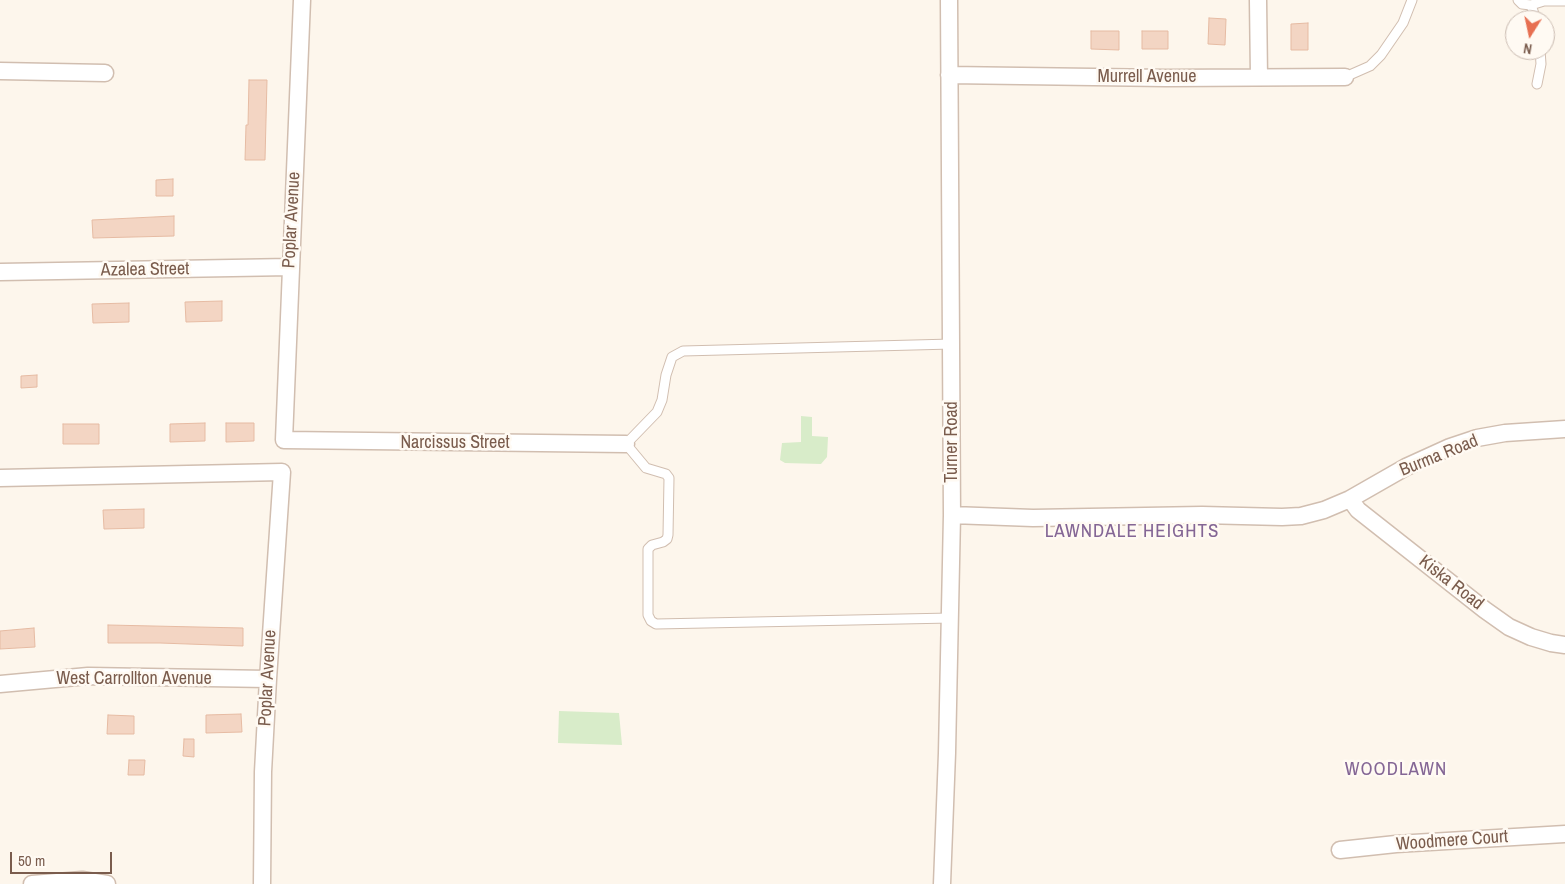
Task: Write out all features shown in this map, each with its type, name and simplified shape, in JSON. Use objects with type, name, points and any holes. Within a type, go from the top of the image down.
[{"type":"street","name":"Poplar Avenue","points":[[284,440],[302,0]]},
{"type":"street","name":"Turner Road","points":[[942,884],[947,772],[952,515],[949,0]]},
{"type":"street","points":[[1258,0],[1259,77]]},
{"type":"street","points":[[0,71],[105,73]]},
{"type":"street","name":"Murrell Avenue","points":[[949,75],[1166,78],[1345,76]]},
{"type":"street","name":"Azalea Street","points":[[0,272],[290,267]]},
{"type":"street","name":"Burma Road","points":[[952,515],[1033,518],[1202,515],[1301,516],[1324,510],[1350,499],[1406,467],[1450,447],[1477,438],[1506,433],[1565,429]]},
{"type":"street","name":"Narcissus Street","points":[[284,440],[626,444]]},
{"type":"street","name":"Poplar Avenue","points":[[0,478],[282,472],[268,679],[262,884]]},
{"type":"street","name":"Kiska Road","points":[[1350,499],[1358,510],[1509,627],[1531,637],[1565,645]]},
{"type":"street","name":"West Carrollton Avenue","points":[[0,684],[88,676],[268,679]]},
{"type":"street","name":"Woodmere Court","points":[[1340,850],[1396,844],[1565,834]]},
{"type":"street","points":[[32,884],[82,880],[107,884]]},
{"type":"lane","points":[[1345,76],[1370,66],[1381,55],[1403,23],[1412,0]]},
{"type":"lane","points":[[1518,0],[1522,4],[1531,5],[1552,0],[1565,1]]},
{"type":"lane","points":[[1531,5],[1533,10]]},
{"type":"lane","points":[[1537,84],[1541,60]]},
{"type":"lane","points":[[950,618],[656,624],[651,621],[648,615],[648,549],[652,545],[663,542],[668,535],[669,478],[666,474],[646,468],[626,444],[657,412],[662,400],[666,375],[672,358],[683,352],[952,344]]},
{"type":"green space","points":[[801,416],[812,417],[812,436],[828,437],[827,457],[821,464],[785,463],[780,460],[782,443],[801,442]]},
{"type":"green space","points":[[559,711],[619,713],[622,745],[558,743]]},
{"type":"building","points":[[1209,18],[1226,19],[1225,45],[1208,44]]},
{"type":"building","points":[[1308,23],[1308,50],[1291,50],[1291,24]]},
{"type":"building","points":[[1091,31],[1119,31],[1119,50],[1091,49]]},
{"type":"building","points":[[1142,31],[1168,31],[1168,49],[1142,49]]},
{"type":"building","points":[[249,80],[267,80],[265,160],[245,160]]},
{"type":"building","points":[[173,179],[173,196],[156,196],[156,180]]},
{"type":"building","points":[[174,216],[174,236],[93,238],[92,220]]},
{"type":"building","points":[[222,301],[222,321],[186,322],[185,302]]},
{"type":"building","points":[[129,303],[129,322],[93,323],[92,304]]},
{"type":"building","points":[[37,375],[37,387],[21,388],[21,376]]},
{"type":"building","points":[[205,423],[205,441],[170,442],[170,424]]},
{"type":"building","points":[[226,423],[254,423],[254,441],[226,442]]},
{"type":"building","points":[[63,424],[99,424],[99,444],[63,444]]},
{"type":"building","points":[[144,509],[144,528],[104,529],[103,510]]},
{"type":"building","points":[[108,625],[243,628],[243,646],[108,643]]},
{"type":"building","points":[[34,628],[35,647],[0,649],[0,631]]},
{"type":"building","points":[[241,714],[242,732],[206,733],[206,715]]},
{"type":"building","points":[[108,715],[134,716],[134,734],[107,734]]},
{"type":"building","points":[[184,739],[194,739],[194,757],[183,756]]},
{"type":"building","points":[[129,760],[145,760],[144,775],[128,775]]},
{"type":"district","name":"LAWNDALE HEIGHTS","points":[[1132,532]]},
{"type":"district","name":"WOODLAWN","points":[[1396,770]]}]
